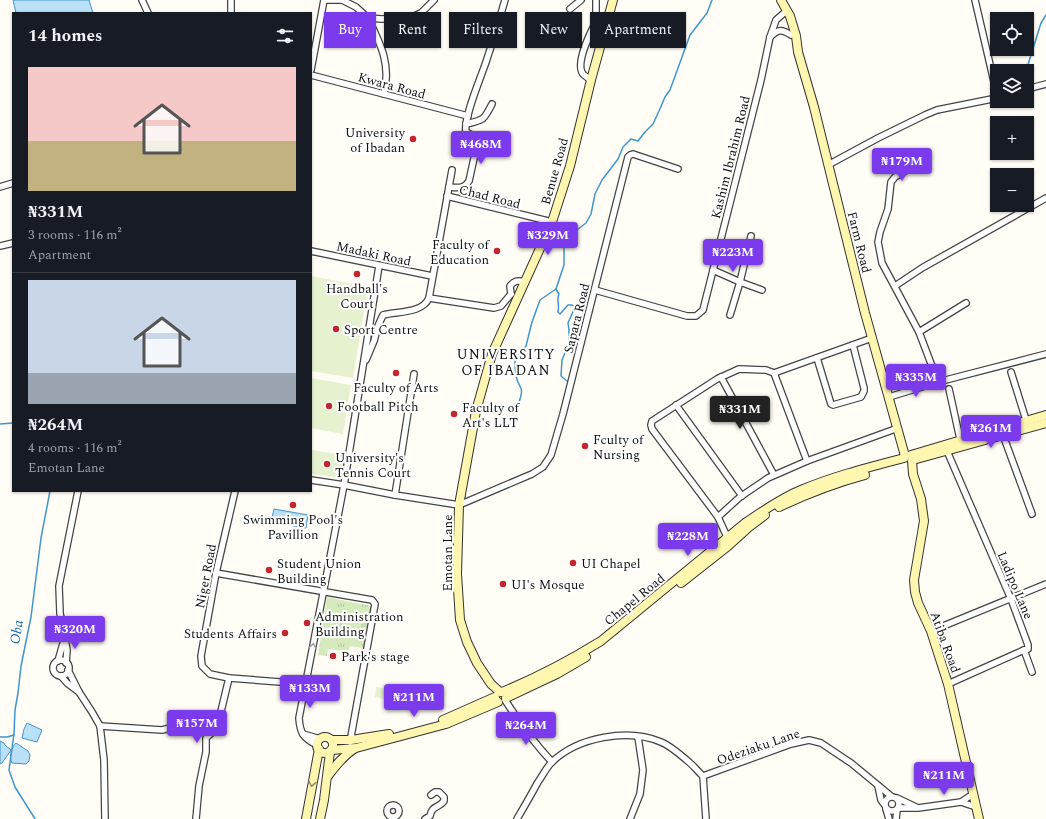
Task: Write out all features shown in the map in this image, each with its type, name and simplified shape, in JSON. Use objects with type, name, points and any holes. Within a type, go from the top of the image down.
[{"type":"street","points":[[142,0],[148,12]]},
{"type":"street","points":[[231,0],[231,12]]},
{"type":"street","points":[[312,65],[324,0],[342,0],[356,7],[361,12]]},
{"type":"street","points":[[376,19],[382,20],[412,17],[420,13],[434,0]]},
{"type":"street","points":[[449,187],[462,188],[468,181],[478,140],[476,137],[466,132],[466,124],[505,0]]},
{"type":"street","points":[[570,9],[581,0]]},
{"type":"street","points":[[596,0],[596,12]]},
{"type":"street","name":"Benue Road","points":[[610,12],[613,0]]},
{"type":"street","name":"Farm Road","points":[[776,0],[784,13],[797,46]]},
{"type":"street","name":"Farm Road","points":[[781,0],[790,16],[796,36],[797,46],[872,338],[908,459]]},
{"type":"street","points":[[975,0],[990,64]]},
{"type":"street","name":"Kashim Ibrahim Road","points":[[595,290],[687,316],[696,316],[704,310],[761,80],[770,37],[776,20],[784,13]]},
{"type":"street","points":[[770,37],[776,31],[781,30],[785,30],[792,35]]},
{"type":"street","points":[[590,34],[580,65],[582,73],[591,80]]},
{"type":"street","points":[[376,36],[387,66],[384,94]]},
{"type":"street","name":"Benue Road","points":[[459,505],[469,446],[485,375],[514,295],[524,282],[552,222],[570,166],[600,48]]},
{"type":"street","name":"Kwara Road","points":[[312,75],[468,116]]},
{"type":"street","points":[[1034,88],[1046,84]]},
{"type":"street","points":[[828,165],[924,114],[990,99]]},
{"type":"street","points":[[466,124],[480,121],[485,117],[492,104]]},
{"type":"street","name":"Sapara Road","points":[[459,505],[532,474],[545,464],[551,455],[630,155],[633,154],[678,168]]},
{"type":"street","points":[[923,160],[895,176],[891,182],[888,209],[878,242],[882,264],[919,332],[938,382]]},
{"type":"street","points":[[363,370],[383,315],[405,312],[418,308],[427,303],[452,170]]},
{"type":"street","points":[[0,187],[12,184]]},
{"type":"street","name":"Chad Road","points":[[447,196],[552,222]]},
{"type":"street","points":[[895,286],[922,268],[1046,198]]},
{"type":"street","points":[[730,315],[751,236]]},
{"type":"street","points":[[0,246],[12,243]]},
{"type":"street","name":"Madaki Road","points":[[312,251],[432,276]]},
{"type":"street","points":[[331,751],[322,752],[318,744],[309,741],[302,734],[299,718],[344,485],[379,266]]},
{"type":"street","points":[[713,270],[762,290]]},
{"type":"street","points":[[429,298],[494,308],[501,306],[514,295]]},
{"type":"street","points":[[919,332],[966,303]]},
{"type":"street","points":[[729,540],[718,517],[652,429],[652,421],[721,377],[739,369],[766,370],[774,373],[872,338]]},
{"type":"street","points":[[817,358],[830,404],[833,405],[861,397],[864,388],[853,345]]},
{"type":"street","points":[[889,397],[938,382],[1046,354]]},
{"type":"street","points":[[1011,372],[1026,420]]},
{"type":"street","points":[[774,373],[807,461]]},
{"type":"street","points":[[395,495],[414,374]]},
{"type":"street","points":[[721,377],[774,475]]},
{"type":"street","points":[[949,389],[960,439]]},
{"type":"street","points":[[676,405],[742,496]]},
{"type":"street","points":[[908,459],[960,439],[1046,414]]},
{"type":"street","points":[[908,459],[947,451],[1046,423]]},
{"type":"street","points":[[718,517],[742,496],[774,475],[807,461],[898,428]]},
{"type":"street","points":[[1003,435],[1032,514]]},
{"type":"street","name":"Ladipo Lane","points":[[947,451],[1011,599],[1028,645],[1028,648],[1024,650]]},
{"type":"street","name":"Atiba Road","points":[[908,459],[921,499],[924,521],[914,580],[915,592],[918,604],[931,631],[948,684],[979,819]]},
{"type":"street","name":"Chapel Road","points":[[331,751],[429,725],[568,668],[604,645],[728,546],[729,540],[773,510],[802,496],[908,459]]},
{"type":"street","name":"Emotan Lane","points":[[312,480],[459,505],[457,574],[460,620],[466,642],[500,697]]},
{"type":"street","points":[[78,492],[59,586],[60,612],[68,670],[78,692],[100,726],[104,760],[105,819]]},
{"type":"street","name":"Niger Road","points":[[229,678],[210,674],[202,666],[201,656],[216,573],[234,492]]},
{"type":"street","points":[[216,573],[372,600],[375,604],[352,746],[339,761],[327,779]]},
{"type":"street","points":[[931,631],[1046,584]]},
{"type":"street","points":[[64,638],[58,661],[54,664],[53,670],[78,692]]},
{"type":"street","points":[[948,684],[1024,650],[1032,672]]},
{"type":"street","points":[[58,661],[64,661],[66,663]]},
{"type":"street","points":[[61,676],[65,675],[68,670]]},
{"type":"street","points":[[196,819],[199,786],[206,752],[206,738],[217,728],[229,678],[306,684]]},
{"type":"street","points":[[500,697],[533,741],[552,762]]},
{"type":"street","points":[[100,726],[162,730],[182,725],[203,727],[212,720],[220,718]]},
{"type":"street","points":[[306,819],[318,744],[326,736],[332,740],[334,746],[331,751],[320,819]]},
{"type":"street","points":[[517,819],[552,762],[577,746],[592,740],[617,736],[647,737],[662,742],[679,754],[703,776],[706,819]]},
{"type":"street","points":[[630,819],[640,794],[643,770],[638,737]]},
{"type":"street","name":"Chapel Road","points":[[332,740],[352,746]]},
{"type":"street","name":"Odeziaku Lane","points":[[703,776],[791,744],[809,740],[821,743],[894,797],[918,808]]},
{"type":"street","points":[[878,786],[881,800],[885,806],[889,819]]},
{"type":"street","points":[[425,819],[430,816],[431,811],[434,808],[440,806],[444,801],[444,797],[439,792],[435,792],[432,795]]},
{"type":"street","points":[[885,806],[893,811],[897,809],[918,808],[961,802],[973,794]]},
{"type":"street","points":[[885,806],[886,798],[894,797],[899,801],[896,819]]},
{"type":"street","points":[[961,802],[976,807]]},
{"type":"green space","name":"Sport Centre","points":[[312,276],[368,287],[353,378],[312,371]]},
{"type":"green space","name":"Football Pitch","points":[[312,378],[351,385],[343,434],[312,428]]},
{"type":"green space","name":"University's Tennis Court","points":[[312,450],[345,455],[341,478],[312,474]]},
{"type":"green space","points":[[327,597],[371,606],[364,648],[350,646],[348,652],[328,649],[327,656],[318,655]]},
{"type":"green space","points":[[376,687],[393,690],[391,700],[375,697]]},
{"type":"water","points":[[13,0],[89,0],[93,12],[16,12]]},
{"type":"water","points":[[274,509],[308,515],[306,528],[271,522]]},
{"type":"water","points":[[27,723],[42,730],[37,742],[22,738]]},
{"type":"water","points":[[0,741],[11,750],[0,764]]},
{"type":"water","points":[[16,743],[28,751],[30,755],[29,761],[26,764],[12,763],[11,753]]},
{"type":"waterway","points":[[519,402],[521,397],[521,388],[516,376],[515,359],[526,346],[532,322],[540,300],[556,289],[564,265],[564,248],[569,236],[586,223],[591,214],[595,194],[602,180],[618,159],[623,147],[631,139],[638,141],[653,124],[665,97],[670,90],[690,35],[707,13],[712,0]]},
{"type":"waterway","points":[[1028,64],[1041,23],[1046,15]]},
{"type":"waterway","points":[[556,289],[559,294],[558,312],[560,314],[568,305],[575,307],[568,323],[569,343],[562,360],[561,376],[567,381]]},
{"type":"waterway","points":[[0,424],[12,423]]},
{"type":"waterway","name":"Oba","points":[[35,819],[15,787],[9,770],[21,666],[31,617],[41,538],[50,492]]},
{"type":"waterway","points":[[0,737],[14,735]]},
{"type":"place","name":"University of Ibadan","points":[[413,139]]},
{"type":"place","name":"Faculty of Education","points":[[497,251]]},
{"type":"place","name":"Handball's Court","points":[[357,274]]},
{"type":"place","name":"Sport Centre","points":[[336,329]]},
{"type":"place","name":"Faculty of Arts","points":[[396,373]]},
{"type":"place","name":"Football Pitch","points":[[329,406]]},
{"type":"place","name":"Faculty of Art's LLT","points":[[454,414]]},
{"type":"place","name":"Fculty of Nursing","points":[[585,446]]},
{"type":"place","name":"University's Tennis Court","points":[[327,464]]},
{"type":"place","name":"Swimming Pool's Pavillion","points":[[293,505]]},
{"type":"place","name":"UI Chapel","points":[[573,563]]},
{"type":"place","name":"Student Union Building","points":[[269,570]]},
{"type":"place","name":"UI's Mosque","points":[[503,584]]},
{"type":"place","name":"Administration Building","points":[[307,623]]},
{"type":"place","name":"Students Affairs","points":[[285,633]]},
{"type":"place","name":"Park's stage","points":[[333,656]]},
{"type":"district","name":"UNIVERSITY OF IBADAN","points":[[506,362]]}]
